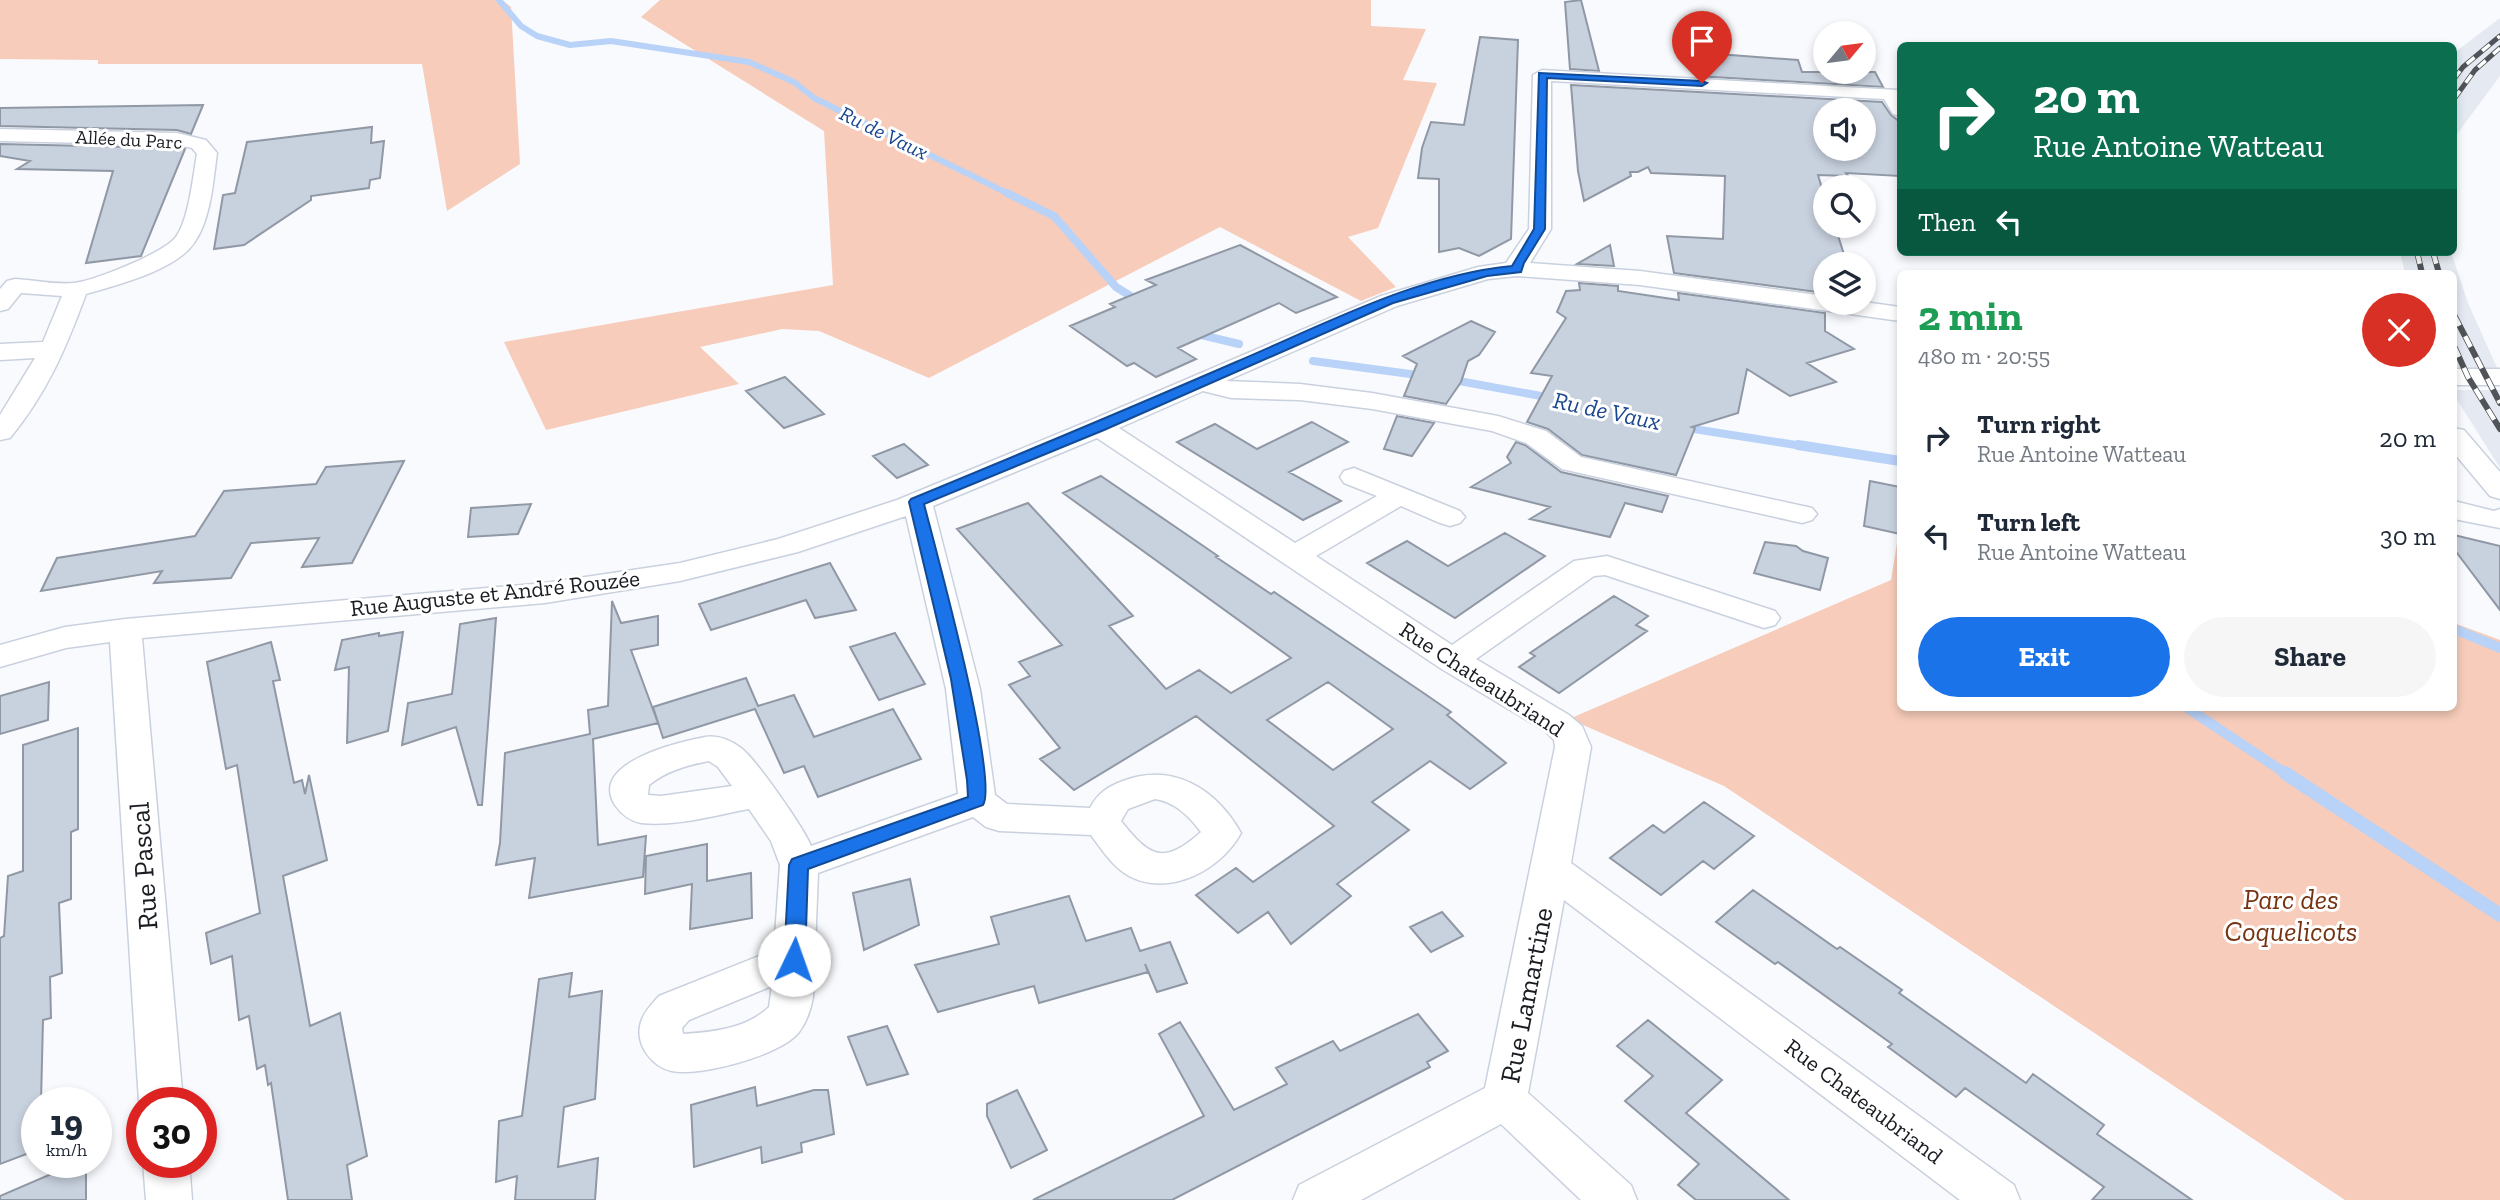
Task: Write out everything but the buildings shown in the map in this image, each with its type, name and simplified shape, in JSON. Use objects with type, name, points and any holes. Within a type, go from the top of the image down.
[{"type":"street","points":[[1517,269],[1518,263],[1540,229],[1542,75],[1890,94],[1897,105]]},
{"type":"street","name":"Allée du Parc","points":[[0,135],[177,139],[199,144],[207,153],[190,232],[184,242],[146,264],[76,290]]},
{"type":"street","name":"Rue Auguste et André Rouzée","points":[[0,656],[65,638],[125,629],[545,593],[617,583],[680,572],[788,546],[917,502],[1099,427],[1389,301],[1486,272],[1517,269],[1582,272],[1705,286],[1897,314]]},
{"type":"street","points":[[0,432],[22,408],[54,349],[76,290],[5,291]]},
{"type":"street","points":[[0,352],[54,349]]},
{"type":"street","points":[[2457,377],[2500,377]]},
{"type":"street","points":[[1199,383],[1231,390],[1300,392],[1371,401],[1498,424],[1536,438],[1572,463],[1802,514]]},
{"type":"street","name":"Rue Chateaubriand","points":[[1099,427],[1452,660],[1557,723],[1570,735],[1573,747],[1551,869],[1997,1200]]},
{"type":"street","points":[[2457,440],[2500,490]]},
{"type":"street","points":[[1354,477],[1450,517]]},
{"type":"street","points":[[1294,556],[1400,495]]},
{"type":"street","points":[[917,502],[960,679],[977,801]]},
{"type":"street","points":[[2457,511],[2498,519]]},
{"type":"street","points":[[1452,660],[1567,579],[1585,568],[1596,566],[1621,568],[1764,618]]},
{"type":"street","name":"Rue Pascal","points":[[125,629],[160,1087]]},
{"type":"street","points":[[756,795],[788,836],[799,865],[794,960]]},
{"type":"street","points":[[977,801],[999,817],[1102,822]]},
{"type":"street","points":[[799,865],[977,801]]},
{"type":"street","name":"Rue Lamartine","points":[[1551,869],[1505,1100],[1614,1200]]},
{"type":"street","points":[[1316,1200],[1505,1100]]},
{"type":"street","points":[[167,1178],[169,1200]]},
{"type":"shaded area","points":[[2500,18],[2500,76],[2457,134],[2457,51]]},
{"type":"shaded area","points":[[2401,256],[2452,256],[2457,270],[2404,270]]},
{"type":"shaded area","points":[[2457,270],[2468,303],[2498,370],[2457,370]]},
{"type":"shaded area","points":[[2457,390],[2500,390],[2500,468],[2457,400]]},
{"type":"green space","points":[[0,0],[502,0],[511,7],[520,164],[447,211],[422,64],[98,64],[98,60],[0,59]]},
{"type":"green space","points":[[660,0],[1371,0],[1371,26],[1426,29],[1403,80],[1437,83],[1378,228],[1348,237],[1396,287],[1361,301],[1220,227],[929,378],[819,331],[782,329],[700,347],[739,384],[546,430],[504,342],[833,285],[824,131],[641,17]]},
{"type":"green space","name":"Parc des Coquelicots","points":[[1897,543],[1897,711],[2457,711],[2457,624],[2500,640],[2500,1200],[2345,1200],[1724,786],[1569,719],[1891,580]]},
{"type":"waterway","name":"Ru de Vaux","points":[[499,0],[521,26],[537,36],[570,45],[611,41],[749,62],[794,82],[814,98],[1011,195]]},
{"type":"waterway","name":"Ru de Vaux","points":[[1007,193],[1054,216],[1116,287],[1140,302]]},
{"type":"waterway","name":"Ru de Vaux","points":[[1193,333],[1239,344]]},
{"type":"waterway","name":"Ru de Vaux","points":[[1313,361],[1425,376]]},
{"type":"waterway","name":"Ru de Vaux","points":[[1448,379],[1552,398]]},
{"type":"waterway","name":"Ru de Vaux","points":[[1681,427],[1809,447]]},
{"type":"waterway","name":"Ru de Vaux","points":[[1798,445],[1897,461]]},
{"type":"waterway","name":"Ru de Vaux","points":[[2457,630],[2500,648]]},
{"type":"waterway","points":[[2192,711],[2285,773]]},
{"type":"waterway","points":[[2285,773],[2500,915]]},
{"type":"railway","points":[[2457,75],[2500,36]]},
{"type":"railway","points":[[2457,95],[2475,70],[2500,48]]},
{"type":"railway","points":[[2418,256],[2421,270]]},
{"type":"railway","points":[[2434,256],[2438,270]]},
{"type":"railway","points":[[2457,321],[2500,403]]},
{"type":"railway","points":[[2457,353],[2468,377],[2500,429]]},
{"type":"route","points":[[794,960],[799,865],[977,801],[960,679],[917,502],[1099,427],[1389,301],[1486,272],[1517,269],[1518,263],[1540,229],[1542,75],[1702,83]]}]
